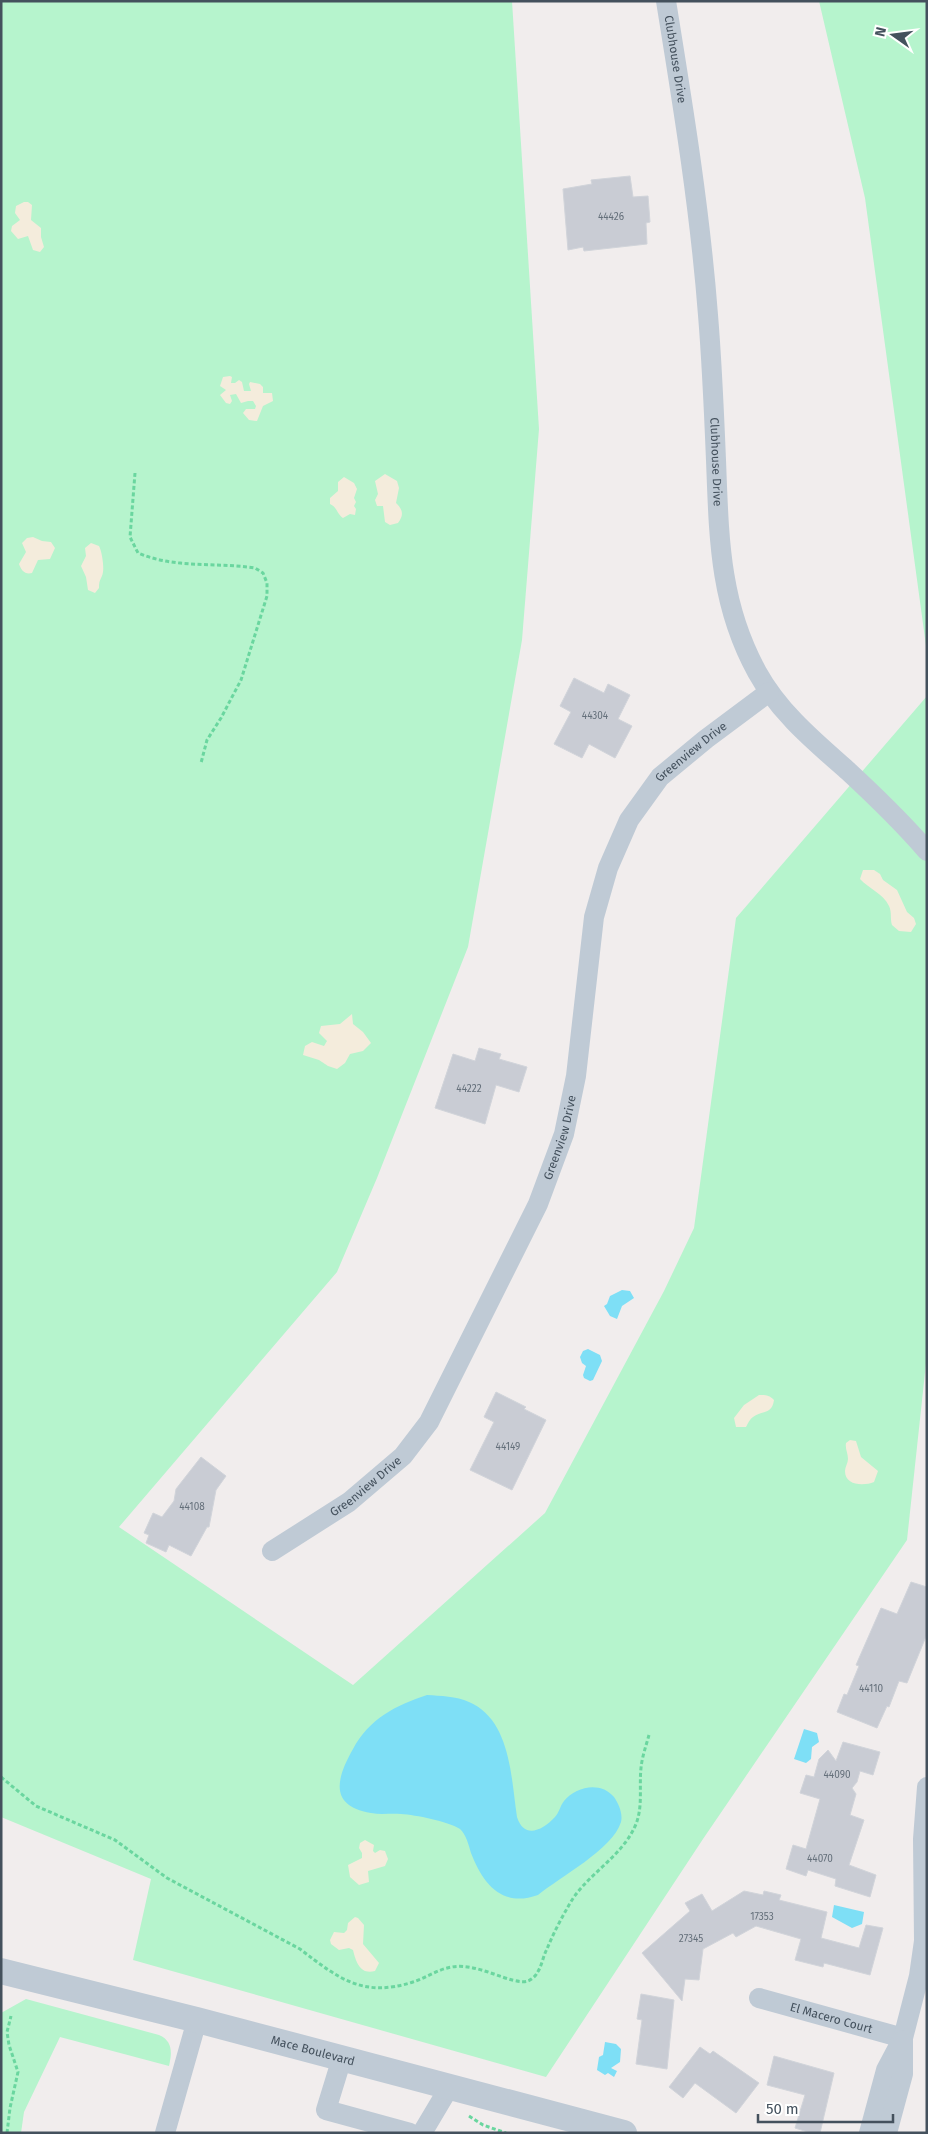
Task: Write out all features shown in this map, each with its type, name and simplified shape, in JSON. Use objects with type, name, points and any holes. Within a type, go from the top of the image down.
[{"type":"street","name":"Clubhouse Drive","points":[[666,1],[683,100],[698,211],[709,323],[721,561],[738,634],[769,692],[798,725],[867,789],[927,850]]},
{"type":"street","name":"Greenview Drive","points":[[272,1551],[349,1502],[403,1456],[429,1422],[538,1204],[564,1134],[576,1076],[594,917],[608,868],[629,820],[660,777],[706,739],[769,692]]},
{"type":"street","points":[[868,2133],[886,2070],[903,2038],[919,1976],[924,1941],[923,1839],[927,1787]]},
{"type":"street","name":"Mace Boulevard","points":[[1,1971],[342,2058],[445,2094],[577,2128],[624,2133]]},
{"type":"street","name":"El Macero Court","points":[[759,1998],[903,2038]]},
{"type":"street","points":[[166,2133],[197,2020]]},
{"type":"street","points":[[887,2133],[903,2074],[903,2038]]},
{"type":"street","points":[[342,2058],[326,2110],[410,2133]]},
{"type":"street","points":[[422,2133],[445,2094]]},
{"type":"path","points":[[135,473],[130,537],[138,553],[180,563],[255,568],[263,573],[267,583],[267,596],[246,667],[221,718],[207,740],[200,763]]},
{"type":"path","points":[[1,1777],[36,1806],[115,1840],[167,1878],[300,1949],[319,1963],[361,1986],[375,1989],[391,1988],[450,1967],[463,1965],[479,1968],[519,1981],[529,1980],[537,1974],[546,1949],[570,1903],[583,1884],[617,1852],[632,1833],[641,1806],[641,1770],[649,1735]]},
{"type":"path","points":[[7,2133],[18,2072],[7,2032],[12,2016]]},
{"type":"path","points":[[445,2094],[459,2109],[483,2125],[506,2133]]},
{"type":"green space","points":[[1,1],[512,1],[539,429],[522,640],[468,947],[377,1178],[337,1272],[119,1527],[353,1685],[545,1513],[664,1291],[694,1228],[736,918],[927,696],[927,1354],[907,1540],[703,1839],[546,2077],[133,1960],[151,1879],[1,1817]]},
{"type":"green space","points":[[819,1],[927,1],[927,653],[865,198]]},
{"type":"green space","points":[[26,1999],[159,2035],[169,2044],[171,2057],[169,2066],[60,2037],[24,2112],[21,2133],[1,2133],[1,2013]]},
{"type":"sand","points":[[24,202],[32,205],[31,220],[41,228],[44,247],[40,252],[33,250],[28,236],[18,239],[11,231],[12,226],[20,220],[15,213],[16,206]]},
{"type":"sand","points":[[223,377],[232,377],[231,383],[239,380],[242,382],[244,391],[251,391],[250,382],[260,384],[263,387],[263,393],[272,393],[273,401],[263,406],[257,421],[249,420],[243,413],[246,409],[255,409],[256,406],[253,401],[241,403],[236,394],[230,395],[232,401],[230,404],[226,403],[220,395],[226,390],[220,386]]},
{"type":"sand","points":[[385,474],[397,481],[399,488],[396,503],[402,513],[398,523],[390,525],[385,522],[383,506],[377,506],[375,500],[378,494],[375,481]]},
{"type":"sand","points":[[344,477],[354,483],[357,489],[354,498],[356,502],[354,506],[356,509],[355,515],[350,514],[343,518],[330,504],[330,498],[338,491],[338,482]]},
{"type":"sand","points":[[33,537],[51,542],[55,548],[50,559],[38,560],[32,573],[25,573],[19,564],[26,552],[22,543],[27,538]]},
{"type":"sand","points":[[91,543],[99,546],[103,563],[99,588],[95,593],[88,590],[86,577],[81,566],[86,556],[85,548]]},
{"type":"sand","points":[[863,870],[874,870],[880,874],[883,880],[897,890],[907,912],[914,918],[916,924],[911,932],[899,931],[892,925],[890,908],[886,902],[880,894],[860,879]]},
{"type":"sand","points":[[352,1014],[353,1024],[363,1032],[371,1043],[363,1051],[350,1054],[345,1063],[337,1069],[303,1055],[305,1046],[312,1042],[324,1046],[327,1041],[319,1033],[321,1026],[340,1024]]},
{"type":"sand","points":[[759,1395],[771,1397],[774,1400],[771,1408],[753,1417],[746,1427],[736,1427],[734,1418],[744,1405]]},
{"type":"sand","points":[[850,1440],[856,1441],[861,1457],[878,1471],[874,1482],[856,1484],[848,1480],[845,1470],[848,1459],[846,1443]]},
{"type":"sand","points":[[365,1840],[374,1845],[373,1851],[375,1853],[380,1850],[385,1851],[388,1859],[385,1866],[368,1871],[369,1882],[359,1885],[350,1877],[348,1865],[362,1858],[359,1848],[360,1843]]},
{"type":"sand","points":[[355,1917],[364,1925],[363,1944],[379,1963],[375,1971],[370,1972],[362,1969],[357,1963],[353,1950],[349,1948],[339,1950],[331,1944],[330,1940],[334,1932],[344,1933],[347,1930],[348,1923]]},
{"type":"water","points":[[622,1290],[630,1291],[634,1298],[622,1306],[617,1319],[610,1316],[604,1306],[607,1304],[610,1296]]},
{"type":"water","points":[[588,1349],[600,1355],[602,1361],[593,1380],[590,1381],[584,1378],[586,1366],[582,1363],[580,1357],[583,1351]]},
{"type":"water","points":[[427,1695],[454,1697],[469,1702],[483,1711],[493,1722],[501,1736],[506,1752],[517,1817],[524,1828],[534,1830],[545,1826],[556,1815],[569,1796],[582,1789],[596,1787],[609,1792],[619,1806],[621,1822],[616,1832],[608,1842],[585,1862],[538,1895],[514,1898],[504,1896],[488,1883],[481,1874],[466,1837],[460,1829],[431,1819],[397,1814],[371,1813],[348,1804],[342,1798],[340,1781],[347,1760],[360,1738],[384,1714],[405,1703]]},
{"type":"water","points":[[804,1729],[817,1733],[819,1742],[812,1747],[811,1759],[806,1763],[794,1759]]},
{"type":"water","points":[[834,1905],[864,1912],[862,1924],[852,1928],[832,1917]]},
{"type":"water","points":[[605,2042],[616,2044],[621,2049],[620,2062],[611,2068],[617,2071],[614,2077],[608,2073],[605,2075],[597,2070],[599,2057],[603,2055]]},
{"type":"building","points":[[630,176],[633,197],[648,196],[650,222],[646,223],[647,244],[584,251],[583,247],[568,250],[563,189],[592,184],[591,180]]},
{"type":"building","points":[[574,678],[604,693],[608,684],[630,695],[618,719],[632,726],[615,758],[589,744],[582,758],[554,744],[571,712],[560,706]]},
{"type":"building","points":[[479,1048],[501,1054],[499,1059],[527,1067],[519,1092],[496,1085],[485,1124],[435,1108],[453,1054],[475,1061]]},
{"type":"building","points":[[496,1392],[526,1407],[524,1409],[546,1420],[512,1490],[470,1470],[494,1422],[484,1417]]},
{"type":"building","points":[[201,1457],[226,1476],[216,1490],[209,1527],[207,1527],[191,1556],[169,1545],[166,1552],[146,1543],[149,1535],[144,1533],[153,1513],[162,1517],[174,1501],[176,1489]]},
{"type":"building","points":[[911,1582],[927,1587],[927,1634],[907,1683],[899,1681],[889,1707],[887,1706],[877,1728],[837,1712],[844,1694],[847,1695],[859,1666],[856,1665],[881,1608],[897,1614]]},
{"type":"building","points":[[843,1742],[880,1752],[873,1775],[860,1771],[857,1782],[852,1788],[856,1794],[850,1815],[864,1820],[849,1865],[876,1875],[870,1897],[835,1886],[836,1879],[808,1870],[806,1876],[786,1869],[793,1845],[806,1849],[820,1799],[800,1793],[806,1775],[814,1777],[819,1759],[828,1750],[836,1761]]},
{"type":"building","points":[[744,1891],[763,1895],[764,1891],[781,1895],[779,1900],[827,1912],[821,1938],[859,1948],[866,1925],[883,1928],[870,1975],[824,1963],[823,1967],[795,1960],[801,1939],[756,1926],[736,1937],[733,1933],[703,1949],[699,1980],[685,1979],[682,2001],[642,1953],[690,1911],[685,1903],[702,1894],[712,1911]]},
{"type":"building","points":[[641,1994],[674,2000],[667,2069],[636,2064],[642,2020],[637,2019]]},
{"type":"building","points":[[700,2047],[710,2054],[713,2051],[759,2083],[736,2113],[695,2083],[683,2098],[669,2087]]},
{"type":"building","points":[[774,2056],[834,2073],[820,2133],[811,2133],[795,2128],[805,2095],[767,2085]]}]
